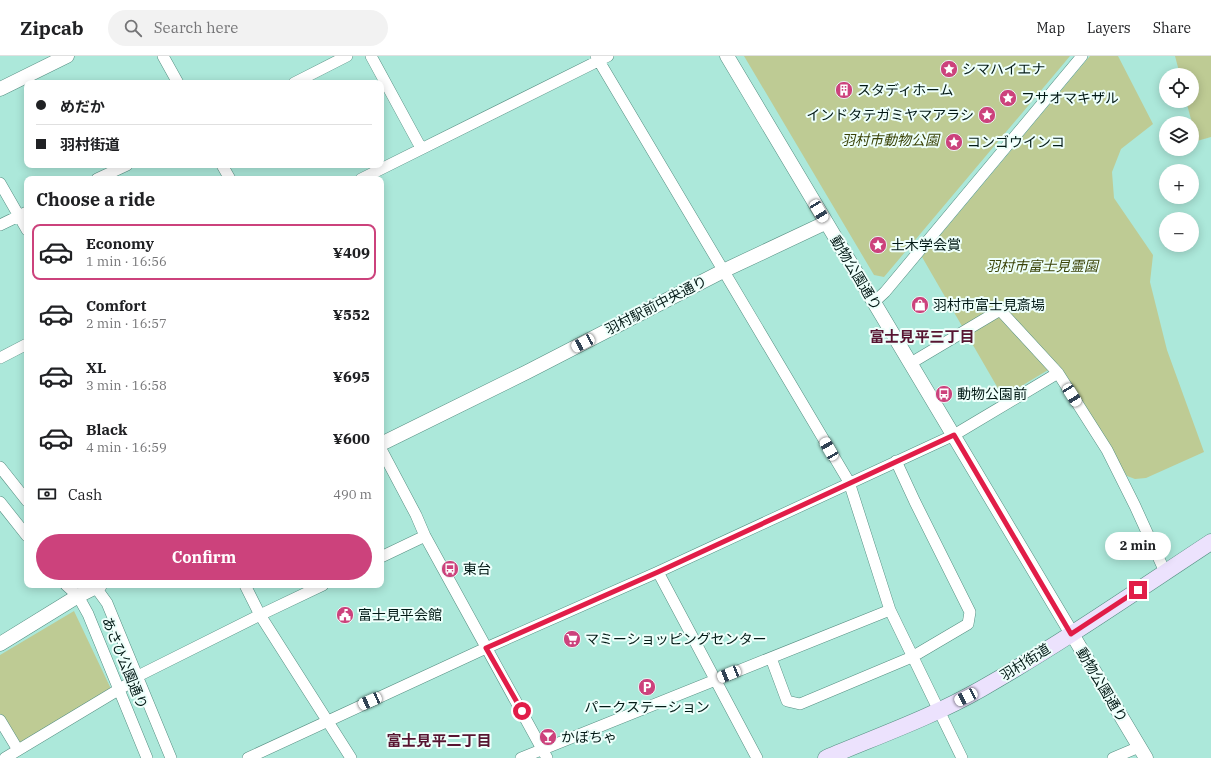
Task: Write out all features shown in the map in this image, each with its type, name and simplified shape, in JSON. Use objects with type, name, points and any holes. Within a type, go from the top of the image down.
[{"type":"main road","name":"羽村街道","points":[[836,756],[939,711],[980,690],[1071,634],[1211,542]]},
{"type":"street","points":[[0,89],[68,56]]},
{"type":"street","points":[[163,56],[176,80]]},
{"type":"street","points":[[300,80],[347,56]]},
{"type":"street","points":[[371,56],[422,148]]},
{"type":"street","name":"動物公園通り","points":[[727,56],[873,303],[911,363],[1071,634],[1143,752]]},
{"type":"street","points":[[873,303],[885,292],[1082,56]]},
{"type":"street","points":[[384,167],[601,58],[723,271],[849,482],[890,610],[962,758]]},
{"type":"street","points":[[103,176],[121,168]]},
{"type":"street","points":[[367,176],[383,168]]},
{"type":"street","points":[[0,183],[23,214],[0,225]]},
{"type":"street","name":"羽村駅前中央通り","points":[[384,443],[527,372],[723,271],[826,223]]},
{"type":"street","points":[[911,363],[1000,310],[1058,373],[1107,450],[1135,506],[1165,572]]},
{"type":"street","points":[[0,358],[24,346]]},
{"type":"street","points":[[248,758],[327,720],[658,572],[849,482],[954,435],[1058,373]]},
{"type":"street","points":[[384,455],[416,515],[425,536],[545,754]]},
{"type":"street","points":[[770,658],[787,701],[800,704],[912,657],[968,624],[970,612],[896,461]]},
{"type":"street","points":[[0,467],[24,497]]},
{"type":"street","points":[[0,502],[24,532]]},
{"type":"street","points":[[384,556],[425,536]]},
{"type":"street","points":[[658,572],[757,758]]},
{"type":"street","name":"あさひ公園通り","points":[[69,588],[78,596],[88,614],[147,758]]},
{"type":"street","points":[[0,644],[93,588]]},
{"type":"street","name":"あさひ公園通り","points":[[98,588],[107,603],[171,758]]},
{"type":"street","points":[[246,588],[260,615],[352,758]]},
{"type":"street","points":[[5,758],[138,676],[317,588]]},
{"type":"street","points":[[520,758],[545,754],[716,680],[890,610]]},
{"type":"street","points":[[0,720],[18,750]]},
{"type":"street","points":[[1113,758],[1143,752]]},
{"type":"green space","name":"羽村市動物公園","points":[[744,56],[1070,56],[884,277],[874,275]]},
{"type":"green space","name":"羽村市富士見霊園","points":[[1090,56],[1118,56],[1153,124],[1121,149],[1112,172],[1114,198],[1153,255],[1150,282],[1167,350],[1204,452],[1146,478],[1135,479],[1127,476],[1058,364],[1003,397],[922,257]]},
{"type":"green space","points":[[1175,56],[1211,56],[1211,137],[1199,140],[1199,116],[1190,116],[1188,108],[1199,108],[1199,68],[1178,68]]},
{"type":"green space","points":[[74,611],[112,691],[18,744],[0,714],[0,655]]},
{"type":"place","name":"シマハイエナ","points":[[949,69]]},
{"type":"place","name":"スタディホーム","points":[[844,90]]},
{"type":"place","name":"フサオマキザル","points":[[1008,98]]},
{"type":"place","name":"インドタテガミヤマアラシ","points":[[987,115]]},
{"type":"place","name":"コンゴウインコ","points":[[954,142]]},
{"type":"place","name":"土木学会賞","points":[[878,245]]},
{"type":"place","name":"羽村市富士見斎場","points":[[920,305]]},
{"type":"place","name":"動物公園前","points":[[944,394]]},
{"type":"place","name":"東台","points":[[450,569]]},
{"type":"place","name":"富士見平会館","points":[[345,615]]},
{"type":"place","name":"マミーショッピングセンター","points":[[572,639]]},
{"type":"place","name":"パークステーション","points":[[647,687]]},
{"type":"place","name":"かぼちゃ","points":[[548,737]]},
{"type":"district","name":"富士見平三丁目","points":[[922,337]]},
{"type":"district","name":"富士見平二丁目","points":[[439,741]]},
{"type":"route","points":[[522,711],[486,648],[658,572],[849,482],[954,435],[1071,634],[1138,590]]}]
